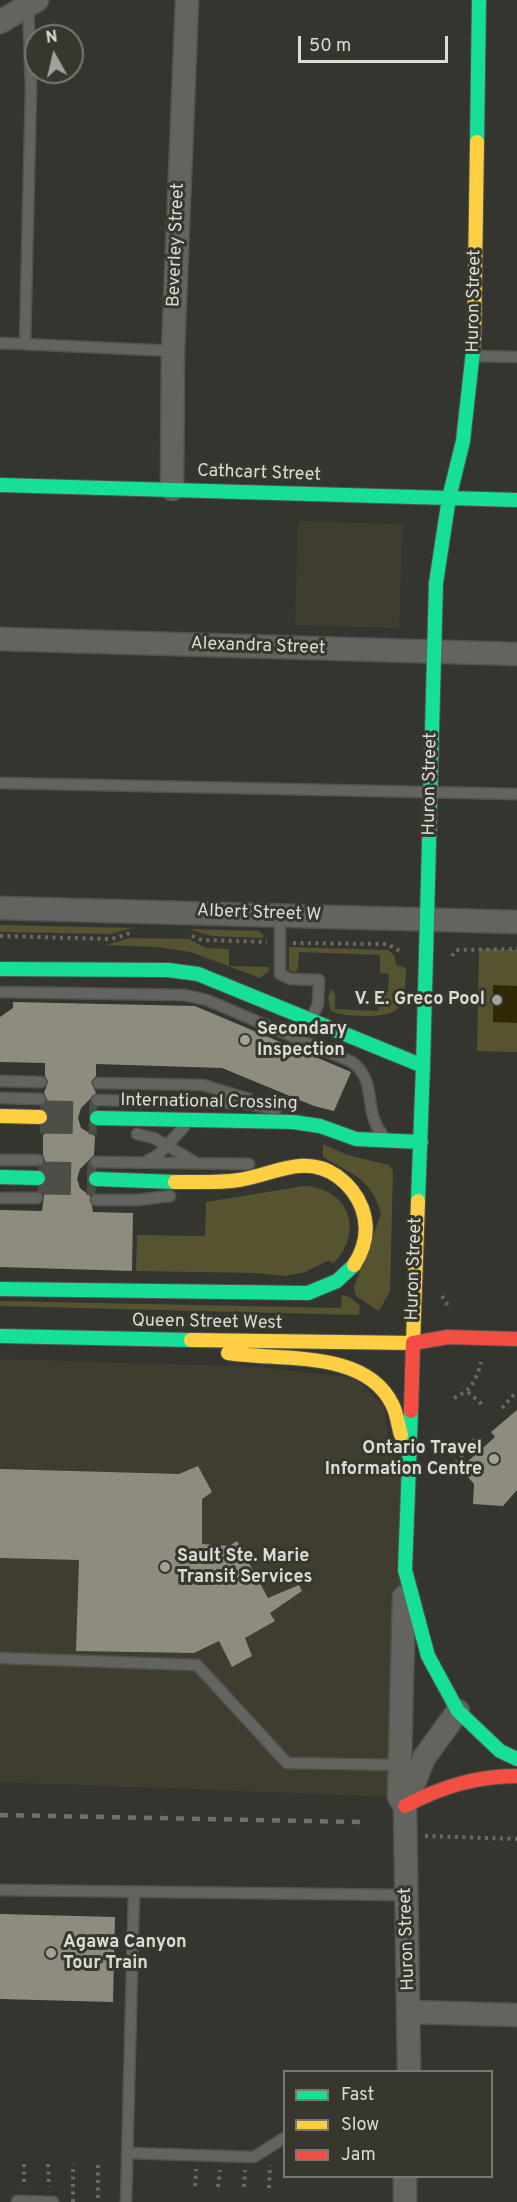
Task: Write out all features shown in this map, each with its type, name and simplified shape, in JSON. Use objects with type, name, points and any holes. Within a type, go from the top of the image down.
[{"type":"main road","name":"Huron Street","points":[[458,1711],[428,1656],[405,1570],[427,961],[436,583],[449,498],[463,441],[474,356],[479,0]]},
{"type":"main road","name":"Cathcart Street","points":[[0,485],[517,500]]},
{"type":"main road","points":[[0,969],[183,971],[213,978],[423,1066]]},
{"type":"main road","points":[[0,1116],[40,1117]]},
{"type":"main road","name":"International Crossing","points":[[97,1118],[293,1122],[320,1126],[356,1139],[421,1142]]},
{"type":"main road","points":[[0,1289],[292,1295],[320,1290],[341,1279],[359,1258],[364,1246],[364,1216],[360,1201],[345,1179],[324,1169],[302,1165],[239,1180],[96,1179]]},
{"type":"main road","points":[[0,1177],[38,1178]]},
{"type":"main road","name":"Queen Street West","points":[[0,1336],[172,1341],[413,1343],[448,1337],[517,1339]]},
{"type":"main road","points":[[172,1341],[249,1358],[327,1361],[362,1371],[384,1389],[395,1405],[407,1484]]},
{"type":"main road","points":[[458,1711],[500,1751],[517,1759]]},
{"type":"main road","points":[[405,1806],[453,1782],[497,1775],[517,1776]]},
{"type":"street","name":"Beverley Street","points":[[172,489],[173,351],[187,0]]},
{"type":"street","points":[[0,22],[32,3]]},
{"type":"street","name":"Alexandra Street","points":[[0,639],[517,654]]},
{"type":"street","name":"Albert Street W","points":[[0,908],[517,922]]},
{"type":"street","name":"Huron Street","points":[[405,1570],[399,1797],[405,1806]]},
{"type":"street","name":"Huron Street","points":[[409,2070],[410,2012],[405,1806],[424,1758],[458,1711]]},
{"type":"street","points":[[410,2012],[517,2015]]},
{"type":"street","points":[[405,2178],[405,2202]]},
{"type":"lane","points":[[25,344],[32,3]]},
{"type":"lane","points":[[0,343],[173,351]]},
{"type":"lane","points":[[474,356],[517,357]]},
{"type":"lane","points":[[0,783],[517,794]]},
{"type":"lane","points":[[280,914],[282,976],[290,979],[319,980],[318,1004],[310,1020]]},
{"type":"lane","points":[[0,992],[195,996],[333,1054],[361,1069],[369,1086],[376,1126],[394,1141]]},
{"type":"lane","points":[[333,1054],[342,1033]]},
{"type":"lane","points":[[0,1081],[41,1082]]},
{"type":"lane","points":[[98,1083],[203,1085],[272,1107]]},
{"type":"lane","points":[[0,1098],[40,1099]]},
{"type":"lane","name":"International Crossing","points":[[97,1100],[242,1103],[272,1107],[320,1126]]},
{"type":"lane","points":[[195,1120],[129,1134],[148,1135],[186,1158],[200,1163]]},
{"type":"lane","points":[[138,1163],[154,1159],[188,1123],[195,1120]]},
{"type":"lane","points":[[0,1160],[38,1160]]},
{"type":"lane","points":[[96,1162],[302,1165]]},
{"type":"lane","points":[[96,1200],[151,1199],[239,1180]]},
{"type":"lane","points":[[0,1198],[38,1198]]},
{"type":"lane","points":[[0,1658],[197,1665],[288,1763],[401,1765]]},
{"type":"lane","points":[[0,1890],[406,1895]]},
{"type":"lane","points":[[126,2202],[134,1892]]},
{"type":"lane","points":[[127,2153],[255,2157],[283,2139]]},
{"type":"lane","points":[[20,2201],[53,2202]]},
{"type":"path","points":[[0,936],[112,939],[131,933],[142,933]]},
{"type":"path","points":[[188,934],[202,940],[387,944],[399,950],[401,960],[450,961],[456,950],[517,949]]},
{"type":"path","points":[[454,1398],[468,1392],[475,1382],[481,1361]]},
{"type":"path","points":[[502,1408],[517,1391]]},
{"type":"path","points":[[468,1392],[485,1407]]},
{"type":"path","points":[[450,1468],[471,1448],[474,1439]]},
{"type":"path","points":[[405,1836],[517,1839]]},
{"type":"path","points":[[20,2201],[24,2164]]},
{"type":"path","points":[[48,2164],[49,2202]]},
{"type":"path","points":[[73,2202],[74,2164]]},
{"type":"path","points":[[98,2165],[98,2202]]},
{"type":"shaded area","points":[[298,521],[403,524],[399,628],[295,625]]},
{"type":"shaded area","points":[[0,925],[132,928],[111,934],[0,932]]},
{"type":"shaded area","points":[[189,929],[259,931],[264,936],[261,938],[211,936]]},
{"type":"shaded area","points":[[130,938],[189,939],[206,948],[229,949],[229,966],[269,967],[269,971],[260,978],[191,952],[157,947],[106,945]]},
{"type":"shaded area","points":[[289,947],[388,950],[394,955],[396,965],[406,968],[403,1000],[400,1007],[395,1011],[377,1016],[346,1015],[331,1011],[328,998],[331,989],[335,994],[335,1009],[378,1011],[379,992],[388,992],[389,974],[380,973],[380,955],[299,952],[298,969],[295,972],[289,970]]},
{"type":"shaded area","name":"V. E. Greco Pool","points":[[479,949],[517,950],[517,1052],[477,1051]]},
{"type":"shaded area","points":[[493,985],[517,986],[517,1023],[493,1022]]},
{"type":"shaded area","points":[[323,1144],[347,1155],[389,1165],[393,1171],[390,1291],[379,1311],[356,1296],[354,1287],[381,1214],[377,1202],[360,1179],[323,1157]]},
{"type":"shaded area","points":[[304,1186],[332,1195],[341,1203],[347,1214],[350,1226],[348,1239],[343,1252],[333,1264],[329,1260],[305,1272],[286,1276],[256,1273],[136,1271],[137,1235],[205,1236],[206,1202]]},
{"type":"shaded area","points":[[342,1295],[350,1297],[360,1306],[359,1315],[0,1306],[0,1301],[341,1308]]},
{"type":"shaded area","points":[[0,1359],[260,1367],[355,1378],[384,1406],[389,1443],[407,1484],[399,1797],[0,1782]]},
{"type":"building","points":[[13,1002],[195,1006],[351,1072],[334,1111],[314,1106],[222,1068],[96,1064],[96,1076],[91,1082],[96,1093],[81,1108],[78,1118],[81,1128],[95,1136],[94,1155],[80,1169],[77,1179],[80,1188],[90,1196],[93,1212],[133,1213],[132,1271],[0,1267],[0,1210],[42,1211],[44,1195],[54,1188],[57,1179],[54,1169],[45,1161],[43,1155],[43,1135],[56,1127],[59,1117],[56,1108],[47,1100],[44,1093],[48,1082],[45,1076],[45,1063],[0,1062],[0,1017],[13,1008]]},
{"type":"building","name":"Ontario Travel Information Centre","points":[[517,1410],[517,1490],[503,1506],[473,1504],[474,1484],[467,1476],[465,1464],[495,1437],[491,1432]]},
{"type":"building","name":"Sault Ste. Marie Transit Services","points":[[198,1466],[212,1492],[202,1499],[202,1544],[229,1546],[237,1541],[268,1598],[299,1585],[302,1591],[270,1613],[275,1621],[245,1638],[252,1656],[232,1667],[219,1641],[194,1653],[76,1651],[79,1560],[0,1558],[0,1469],[179,1474]]},
{"type":"building","points":[[0,1914],[115,1917],[113,2002],[0,1999]]},
{"type":"tunnel","points":[[40,1117],[97,1118]]},
{"type":"tunnel","points":[[38,1178],[96,1179]]},
{"type":"railway","points":[[0,1815],[360,1822]]},
{"type":"traffic: fast","points":[[477,142],[479,0]]},
{"type":"traffic: fast","points":[[423,1066],[436,583],[449,498],[463,441],[474,342]]},
{"type":"traffic: fast","points":[[0,485],[517,500]]},
{"type":"traffic: fast","points":[[0,969],[168,970],[198,974],[423,1066],[418,1201]]},
{"type":"traffic: fast","points":[[97,1118],[293,1122],[320,1126],[356,1139],[421,1142]]},
{"type":"traffic: fast","points":[[0,1177],[38,1178]]},
{"type":"traffic: fast","points":[[96,1179],[175,1182]]},
{"type":"traffic: fast","points":[[0,1289],[308,1293],[337,1281],[354,1265]]},
{"type":"traffic: fast","points":[[0,1336],[191,1340]]},
{"type":"traffic: fast","points":[[411,1411],[405,1570],[428,1656],[458,1711],[500,1751],[517,1759]]},
{"type":"traffic: slow","points":[[474,342],[477,142]]},
{"type":"traffic: slow","points":[[0,1116],[40,1117]]},
{"type":"traffic: slow","points":[[175,1182],[239,1180],[300,1166],[325,1169],[348,1186],[362,1208],[366,1230],[361,1251],[354,1265]]},
{"type":"traffic: slow","points":[[191,1340],[413,1343],[418,1201]]},
{"type":"traffic: slow","points":[[228,1353],[319,1361],[342,1366],[362,1374],[379,1386],[392,1404],[401,1435]]},
{"type":"traffic: jam","points":[[411,1411],[413,1343],[448,1337],[517,1339]]},
{"type":"traffic: jam","points":[[405,1806],[432,1793],[473,1780],[517,1776]]},
{"type":"place","name":"V. E. Greco Pool","points":[[497,1000]]},
{"type":"place","name":"Secondary Inspection","points":[[245,1040]]},
{"type":"place","name":"Ontario Travel Information Centre","points":[[494,1459]]},
{"type":"place","name":"Sault Ste. Marie Transit Services","points":[[165,1567]]},
{"type":"place","name":"Agawa Canyon Tour Train","points":[[51,1953]]}]
